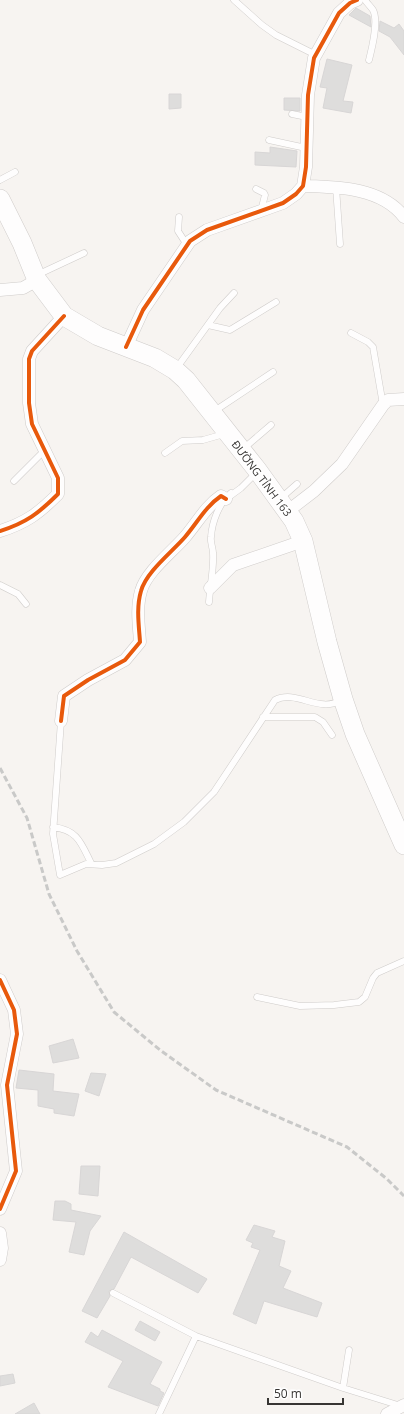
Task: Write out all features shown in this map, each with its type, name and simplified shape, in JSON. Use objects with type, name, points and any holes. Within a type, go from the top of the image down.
[{"type":"main road","name":"ĐƯỜNG TỈNH 163","points":[[0,199],[22,243],[36,278],[64,316],[98,336],[155,358],[175,370],[186,380],[284,505],[303,541],[327,642],[343,699],[355,734],[404,845]]},
{"type":"street","points":[[126,347],[143,310],[187,245],[198,234],[283,203],[296,194],[303,186],[310,77],[316,55],[343,4],[357,0]]},
{"type":"street","points":[[303,186],[336,187],[376,196],[388,203],[404,217]]},
{"type":"street","points":[[0,290],[22,288],[36,278]]},
{"type":"street","points":[[0,531],[24,522],[58,494],[58,478],[32,424],[29,403],[29,359],[32,351],[64,316]]},
{"type":"street","points":[[284,505],[333,475],[383,405],[388,400],[404,399]]},
{"type":"street","points":[[61,721],[64,696],[88,680],[125,660],[140,642],[138,615],[141,590],[149,576],[186,536],[213,502],[221,496],[226,499]]},
{"type":"street","points":[[210,588],[233,565],[303,541]]},
{"type":"street","points":[[0,980],[14,1010],[17,1034],[7,1085],[16,1170],[0,1209]]},
{"type":"street","points":[[0,1233],[2,1248],[0,1260]]},
{"type":"street","points":[[387,1414],[402,1406]]},
{"type":"lane","points":[[234,0],[262,25],[316,55]]},
{"type":"lane","points":[[365,0],[373,11],[374,18],[374,38],[369,60]]},
{"type":"lane","points":[[292,114],[307,117]]},
{"type":"lane","points":[[269,140],[306,148]]},
{"type":"lane","points":[[0,180],[15,172]]},
{"type":"lane","points":[[336,187],[340,244]]},
{"type":"lane","points":[[256,189],[265,195],[260,211]]},
{"type":"lane","points":[[179,217],[178,231],[187,245]]},
{"type":"lane","points":[[36,278],[84,253]]},
{"type":"lane","points":[[175,370],[220,308],[234,293]]},
{"type":"lane","points":[[208,325],[230,330],[276,302]]},
{"type":"lane","points":[[351,333],[368,342],[373,347],[383,405]]},
{"type":"lane","points":[[212,413],[273,372]]},
{"type":"lane","points":[[242,450],[271,425]]},
{"type":"lane","points":[[165,453],[182,441],[203,440],[228,433]]},
{"type":"lane","points":[[14,481],[44,451]]},
{"type":"lane","points":[[209,602],[213,552],[211,538],[214,522],[226,499],[241,488],[258,471]]},
{"type":"lane","points":[[284,505],[297,484]]},
{"type":"lane","points":[[0,585],[18,594],[26,604]]},
{"type":"lane","points":[[61,721],[53,827],[56,856],[60,875],[81,865],[91,863],[110,865],[128,858],[154,844],[184,822],[214,792],[275,700],[281,697],[295,697],[319,704],[332,705],[343,699]]},
{"type":"lane","points":[[263,717],[315,717],[323,722],[332,735]]},
{"type":"lane","points":[[53,827],[66,829],[73,834],[80,841],[91,863]]},
{"type":"lane","points":[[257,997],[300,1006],[334,1005],[359,1002],[365,997],[373,978],[377,974],[404,961]]},
{"type":"lane","points":[[113,1293],[196,1336],[343,1388],[402,1406]]},
{"type":"lane","points":[[159,1414],[196,1336]]},
{"type":"lane","points":[[343,1388],[349,1350]]},
{"type":"building","points":[[356,8],[370,16],[371,27],[349,15]]},
{"type":"building","points":[[380,21],[394,28],[399,24],[404,31],[404,55],[390,37],[379,31]]},
{"type":"building","points":[[327,59],[352,65],[343,101],[353,102],[351,113],[323,108],[327,88],[320,87]]},
{"type":"building","points":[[169,94],[181,94],[181,108],[169,109]]},
{"type":"building","points":[[284,98],[300,98],[300,111],[284,110]]},
{"type":"building","points":[[270,147],[297,151],[296,167],[255,165],[255,152],[270,153]]},
{"type":"building","points":[[73,1039],[79,1058],[53,1063],[49,1046]]},
{"type":"building","points":[[19,1070],[54,1074],[53,1091],[79,1094],[74,1116],[54,1113],[54,1109],[38,1106],[38,1090],[16,1088]]},
{"type":"building","points":[[91,1073],[106,1074],[99,1096],[85,1091]]},
{"type":"building","points":[[81,1166],[100,1166],[98,1196],[79,1194]]},
{"type":"building","points":[[55,1201],[65,1201],[71,1204],[71,1210],[101,1216],[90,1231],[84,1255],[69,1252],[76,1222],[53,1220]]},
{"type":"building","points":[[254,1225],[275,1231],[272,1237],[285,1241],[279,1266],[291,1271],[283,1288],[322,1303],[317,1317],[264,1301],[256,1324],[233,1314],[260,1250],[251,1247],[253,1243],[246,1240]]},
{"type":"building","points":[[124,1232],[207,1279],[198,1293],[131,1257],[114,1289],[109,1291],[110,1296],[97,1318],[82,1311]]},
{"type":"building","points":[[140,1321],[160,1332],[155,1341],[135,1330]]},
{"type":"building","points":[[102,1330],[162,1362],[150,1384],[160,1389],[160,1391],[164,1393],[158,1406],[108,1387],[123,1361],[85,1342],[91,1332],[98,1337]]},
{"type":"building","points":[[13,1374],[15,1383],[0,1386],[0,1376]]},
{"type":"building","points":[[34,1403],[40,1414],[15,1414]]},
{"type":"railway","points":[[0,768],[27,818],[49,894],[77,951],[114,1012],[160,1050],[216,1090],[347,1147],[387,1179],[404,1196]]},
{"type":"cycle path","points":[[126,347],[143,310],[190,241],[207,230],[283,203],[296,194],[303,186],[306,167],[308,95],[314,58],[339,13],[350,3],[357,0]]},
{"type":"cycle path","points":[[0,531],[17,525],[32,517],[58,494],[58,478],[32,424],[29,403],[29,359],[32,351],[64,316]]},
{"type":"cycle path","points":[[61,721],[64,696],[88,680],[125,660],[140,642],[138,617],[139,597],[148,577],[160,562],[185,537],[211,505],[221,496],[226,499]]},
{"type":"cycle path","points":[[0,980],[14,1010],[17,1034],[7,1085],[16,1171],[0,1209]]}]
